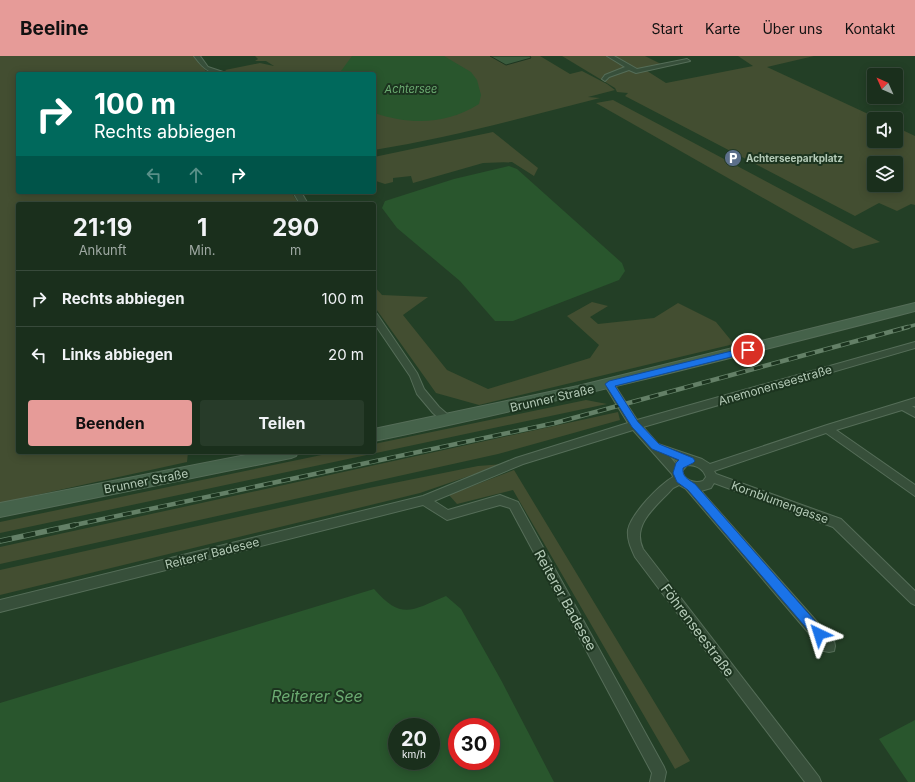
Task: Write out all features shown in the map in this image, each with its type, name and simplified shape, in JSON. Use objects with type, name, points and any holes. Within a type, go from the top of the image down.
[{"type":"main road","name":"Brunner Straße","points":[[376,436],[609,384],[915,307]]},
{"type":"main road","name":"Brunner Straße","points":[[0,510],[281,454]]},
{"type":"street","points":[[197,56],[206,68],[219,72]]},
{"type":"street","points":[[610,56],[626,64],[628,68],[636,70],[687,61],[677,56]]},
{"type":"street","points":[[605,79],[607,76],[624,71],[628,68]]},
{"type":"street","points":[[376,319],[414,375],[420,391],[436,410],[449,420]]},
{"type":"street","name":"Anemonenseestraße","points":[[635,424],[915,345]]},
{"type":"street","points":[[609,384],[635,424],[829,646]]},
{"type":"street","points":[[710,473],[827,429],[915,402]]},
{"type":"street","points":[[904,406],[915,413]]},
{"type":"street","name":"Reiterer Badesee","points":[[0,606],[424,500],[520,461],[635,424]]},
{"type":"street","points":[[827,429],[915,491]]},
{"type":"street","points":[[655,446],[690,461],[700,463],[710,473],[710,482],[703,487],[691,487]]},
{"type":"street","points":[[679,476],[679,466],[685,461],[690,461]]},
{"type":"street","name":"Kornblumengasse","points":[[710,473],[837,523],[915,599]]},
{"type":"street","name":"Föhrenseestraße","points":[[679,476],[638,519],[634,530],[634,542],[639,553],[814,782]]},
{"type":"street","name":"Reiterer Badesee","points":[[424,500],[447,515],[500,500],[514,505],[659,772],[657,782]]},
{"type":"shaded area","points":[[0,56],[194,56],[206,71],[212,72],[16,72],[16,194],[292,194],[298,202],[16,202],[16,454],[188,454],[187,462],[0,503]]},
{"type":"shaded area","points":[[255,56],[540,56],[570,74],[582,71],[607,84],[615,90],[588,97],[600,98],[516,120],[376,150],[376,72],[228,72],[225,70],[260,63],[274,66],[266,61],[255,61],[258,59]]},
{"type":"shaded area","points":[[562,56],[645,56],[661,64],[644,69],[666,83],[753,66],[738,56],[814,56],[767,67],[867,113],[867,148],[903,148],[903,130],[915,136],[915,205],[911,204],[897,211],[879,203],[855,216],[625,96],[628,93],[617,92],[615,88]]},
{"type":"shaded area","points":[[613,100],[880,242],[853,249],[596,103]]},
{"type":"shaded area","points":[[493,132],[538,168],[534,176],[512,162],[483,163],[413,183],[411,176],[393,178],[393,182],[385,184],[376,181],[376,157]]},
{"type":"shaded area","points":[[376,288],[382,295],[428,297],[403,315],[447,370],[488,389],[590,358],[599,345],[567,316],[592,302],[608,306],[590,317],[598,324],[654,318],[678,303],[716,322],[734,344],[479,405],[436,393],[376,309]]},
{"type":"shaded area","points":[[586,400],[607,404],[376,453],[376,444]]},
{"type":"shaded area","points":[[618,412],[620,420],[498,454],[0,564],[0,547]]},
{"type":"shaded area","points":[[326,454],[372,454],[0,533],[0,522]]},
{"type":"shaded area","points":[[504,464],[420,493],[0,595],[0,570],[369,488],[478,466]]},
{"type":"shaded area","points":[[514,470],[690,761],[675,769],[513,490],[457,504],[449,495]]},
{"type":"water","name":"Achtersee","points":[[352,56],[444,56],[471,72],[477,80],[481,95],[479,104],[453,116],[428,121],[401,120],[376,114],[376,72],[341,71]]},
{"type":"water","points":[[509,166],[517,169],[622,263],[625,271],[619,280],[513,321],[495,321],[460,281],[397,228],[382,208],[385,201],[454,179]]},
{"type":"water","name":"Reiterer See","points":[[374,589],[392,606],[400,609],[408,610],[416,608],[446,596],[461,609],[501,680],[554,782],[0,782],[0,703]]},
{"type":"water","points":[[915,720],[915,782],[908,782],[879,739]]},
{"type":"building","points":[[490,56],[530,56],[531,58],[506,65]]},
{"type":"railway","points":[[904,328],[915,325]]},
{"type":"railway","points":[[70,526],[555,423],[908,327]]},
{"type":"railway","points":[[0,541],[75,525]]},
{"type":"place","name":"Achterseeparkplatz","points":[[733,158]]},
{"type":"route","points":[[748,350],[609,384],[635,424],[655,446],[672,455],[690,461],[685,461],[679,466],[678,473],[680,479],[691,487],[819,634]]}]
